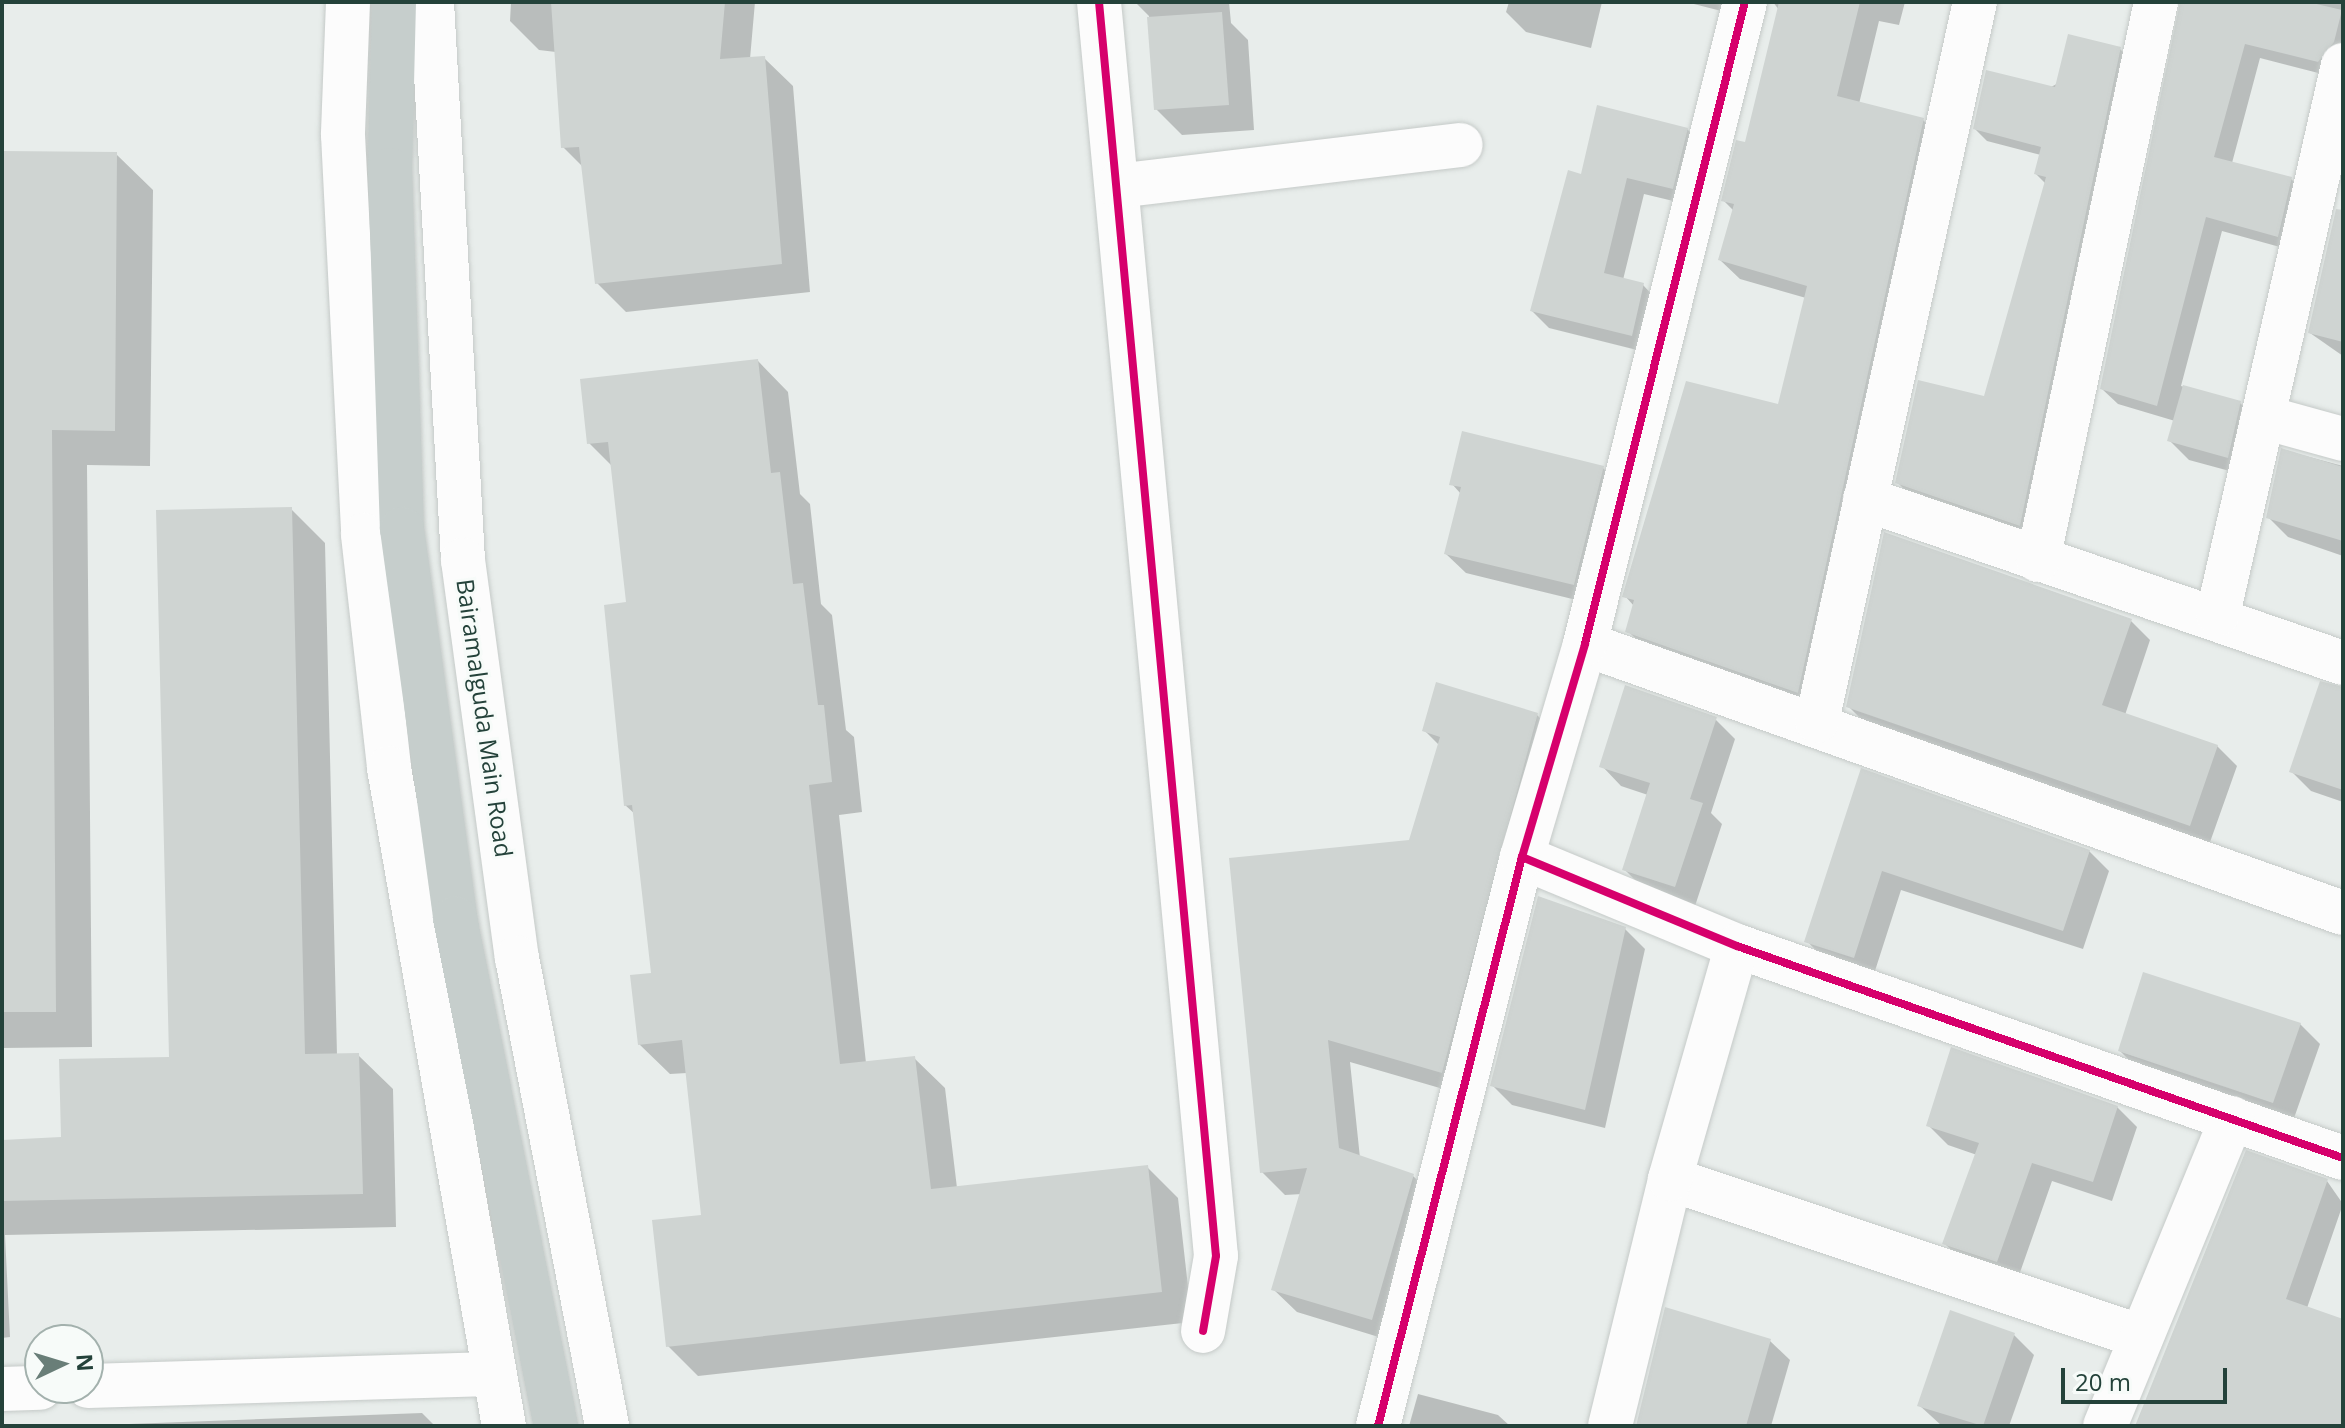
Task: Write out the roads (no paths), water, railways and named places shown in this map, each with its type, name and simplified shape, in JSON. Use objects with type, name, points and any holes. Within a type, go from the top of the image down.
[{"type":"highway","points":[[394,2],[390,170],[402,529],[455,918],[556,1426]]},
{"type":"street","points":[[348,2],[343,135],[363,535],[389,768],[504,1426]]},
{"type":"street","name":"Bairamalguda Main Road","points":[[432,2],[463,560],[517,958],[607,1426]]},
{"type":"street","points":[[1099,2],[1216,1256],[1203,1331]]},
{"type":"street","points":[[1378,1426],[1522,857],[1585,644],[1745,2]]},
{"type":"street","points":[[1817,721],[1975,2]]},
{"type":"street","points":[[2038,560],[2156,2]]},
{"type":"street","points":[[2218,614],[2263,417],[2325,224],[2343,65]]},
{"type":"street","points":[[1117,186],[1461,145]]},
{"type":"street","points":[[2263,417],[2343,439]]},
{"type":"street","points":[[1865,499],[2038,560],[2218,614],[2343,663]]},
{"type":"street","points":[[1585,644],[1817,721],[2343,913]]},
{"type":"street","points":[[1522,857],[1737,946],[2343,1158]]},
{"type":"street","points":[[1610,1426],[1670,1179],[1737,946]]},
{"type":"street","points":[[2105,1426],[2232,1118]]},
{"type":"street","points":[[1670,1179],[2141,1337]]},
{"type":"street","points":[[104,1386],[493,1374]]},
{"type":"street","points":[[2,1389],[24,1388]]}]
